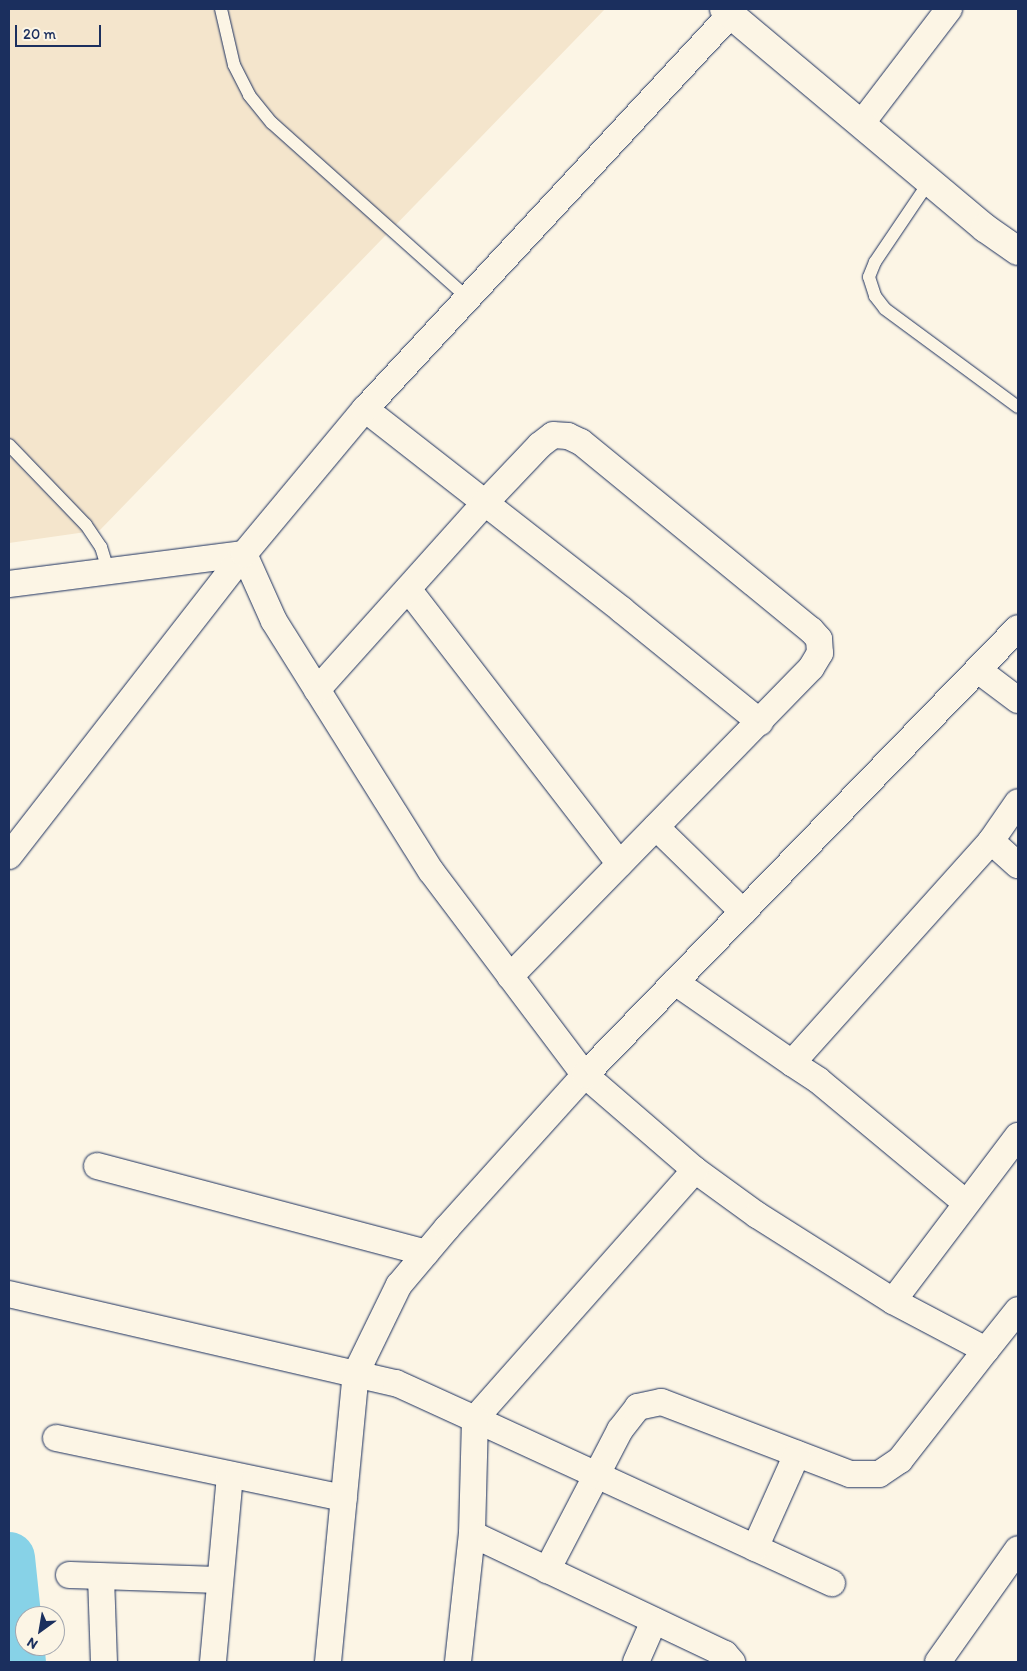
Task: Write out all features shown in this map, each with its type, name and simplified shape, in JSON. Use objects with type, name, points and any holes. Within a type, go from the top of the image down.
[{"type":"main road","points":[[728,11],[929,182],[985,228],[1018,251]]},
{"type":"street","points":[[861,124],[949,9]]},
{"type":"street","points":[[9,856],[244,554],[365,409],[728,11]]},
{"type":"street","points":[[365,409],[484,504],[622,610],[760,722]]},
{"type":"street","points":[[317,690],[484,504],[540,445],[553,435],[568,436],[581,442],[811,630],[819,639],[820,653],[811,668],[510,976]]},
{"type":"street","points":[[9,584],[244,554]]},
{"type":"street","points":[[244,554],[274,621],[431,871],[585,1075],[696,1170],[757,1215],[893,1302],[986,1350]]},
{"type":"street","points":[[408,589],[620,864]]},
{"type":"street","points":[[328,1662],[356,1373],[399,1285],[585,1075],[1018,628]]},
{"type":"street","points":[[978,670],[1018,700]]},
{"type":"street","points":[[792,1063],[991,840],[1018,802]]},
{"type":"street","points":[[656,827],[743,912]]},
{"type":"street","points":[[991,840],[1018,865]]},
{"type":"street","points":[[675,982],[818,1080],[966,1203]]},
{"type":"street","points":[[893,1302],[1018,1136]]},
{"type":"street","points":[[97,1166],[426,1253]]},
{"type":"street","points":[[458,1662],[472,1534],[476,1419],[696,1170]]},
{"type":"street","points":[[16,1296],[396,1383],[832,1584]]},
{"type":"street","points":[[547,1570],[620,1430],[638,1407],[661,1402],[850,1474],[879,1474],[900,1460],[1018,1310]]},
{"type":"street","points":[[56,1438],[344,1498]]},
{"type":"street","points":[[755,1548],[797,1454]]},
{"type":"street","points":[[213,1662],[230,1474]]},
{"type":"street","points":[[472,1534],[725,1654],[732,1662]]},
{"type":"street","points":[[943,1661],[1018,1549]]},
{"type":"street","points":[[69,1576],[220,1580]]},
{"type":"street","points":[[100,1577],[104,1662]]},
{"type":"street","points":[[636,1662],[654,1620]]},
{"type":"lane","points":[[221,9],[234,65],[249,95],[272,123],[468,298]]},
{"type":"lane","points":[[929,182],[875,262],[869,277],[875,296],[885,309],[1018,407]]},
{"type":"lane","points":[[9,445],[86,525],[101,547],[108,570]]},
{"type":"shaded area","points":[[9,9],[605,9],[100,530],[9,543]]},
{"type":"waterway","points":[[9,1558],[20,1662]]}]
